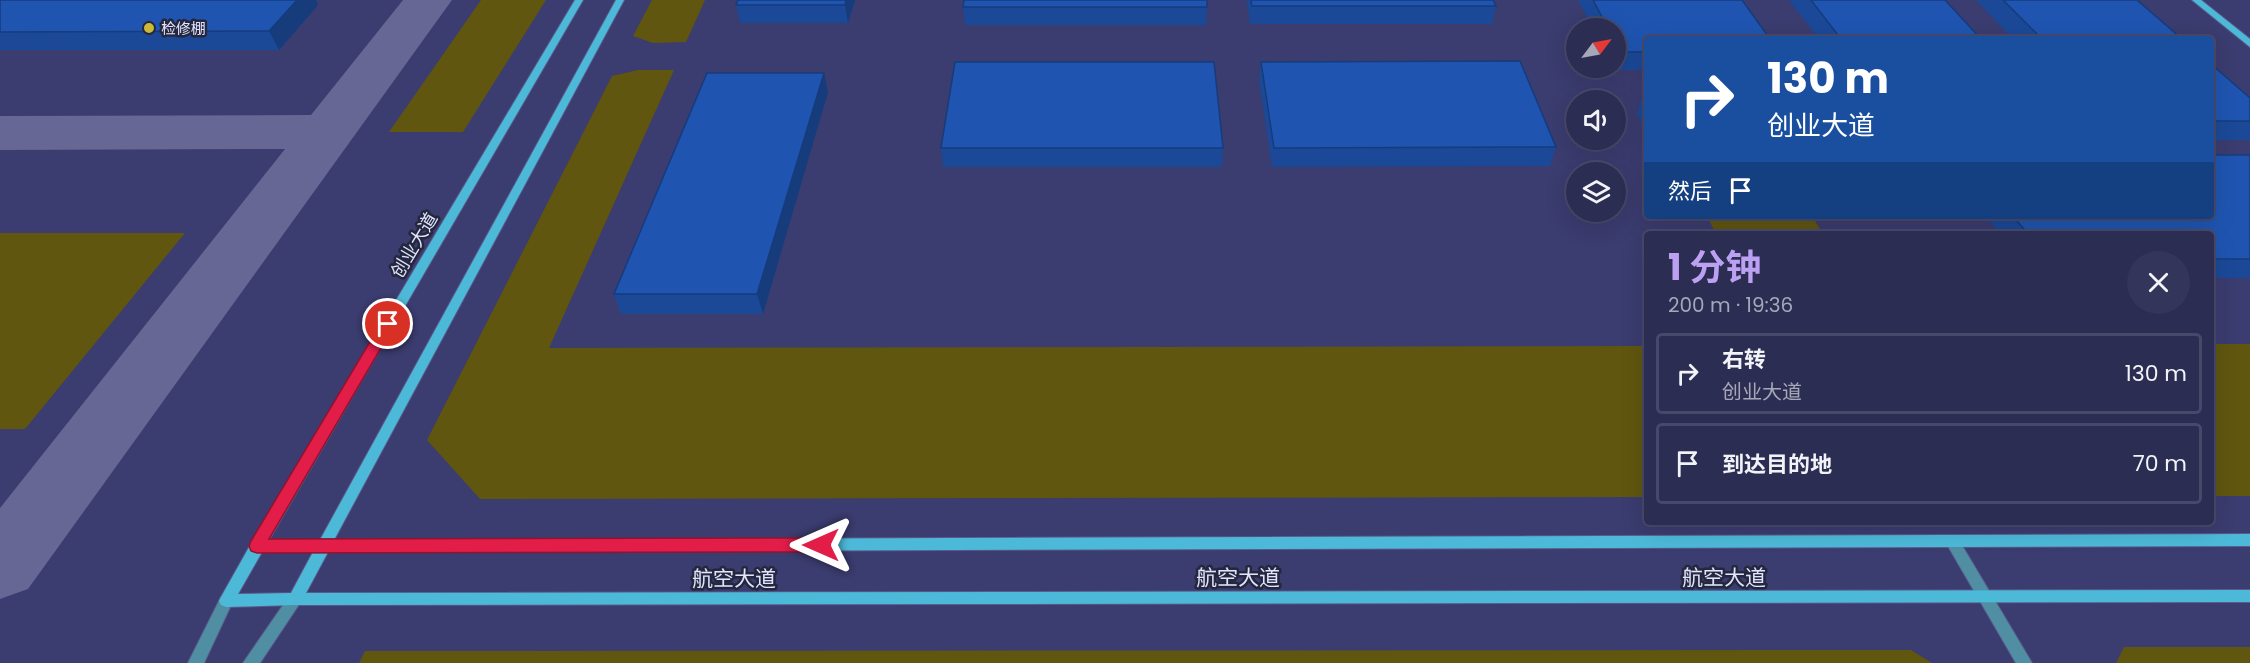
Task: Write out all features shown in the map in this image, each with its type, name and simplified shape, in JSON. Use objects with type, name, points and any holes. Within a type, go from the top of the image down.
[{"type":"main road","name":"创业大道","points":[[226,601],[579,0]]},
{"type":"main road","points":[[295,599],[620,0]]},
{"type":"main road","points":[[2196,0],[2250,44]]},
{"type":"main road","name":"航空大道","points":[[257,546],[2250,540]]},
{"type":"main road","name":"航空大道","points":[[226,601],[295,599],[2250,596]]},
{"type":"street","points":[[1952,541],[2024,663]]},
{"type":"street","points":[[251,663],[295,599]]},
{"type":"street","points":[[196,663],[226,601]]},
{"type":"shaded area","points":[[481,0],[546,0],[463,132],[389,132]]},
{"type":"shaded area","points":[[652,0],[705,0],[686,42],[653,43],[633,36]]},
{"type":"shaded area","points":[[638,70],[674,70],[549,348],[1644,346],[1644,497],[480,499],[427,440],[612,76]]},
{"type":"shaded area","points":[[1708,219],[1814,219],[1821,231],[1714,231]]},
{"type":"shaded area","points":[[0,233],[185,233],[25,429],[0,429]]},
{"type":"shaded area","points":[[2214,344],[2250,344],[2250,496],[2214,496]]},
{"type":"shaded area","points":[[2124,647],[2250,647],[2250,663],[2116,663]]},
{"type":"shaded area","points":[[1911,650],[1932,663],[359,663],[365,651]]},
{"type":"building","points":[[0,0],[297,0],[269,31],[0,32]]},
{"type":"building","points":[[738,0],[846,0],[845,5],[736,5]]},
{"type":"building","points":[[964,0],[1207,0],[1207,7],[963,7]]},
{"type":"building","points":[[1251,0],[1493,0],[1496,6],[1252,6]]},
{"type":"building","points":[[1593,0],[1742,0],[1768,36],[1644,36],[1644,52],[1626,52],[1626,18],[1603,18]]},
{"type":"building","points":[[1811,0],[1945,0],[1978,36],[1839,36]]},
{"type":"building","points":[[2003,0],[2137,0],[2179,36],[2039,36]]},
{"type":"building","points":[[1520,61],[1556,147],[1274,148],[1261,62]]},
{"type":"building","points":[[955,62],[1214,62],[1223,148],[941,148]]},
{"type":"building","points":[[2214,67],[2250,98],[2250,121],[2214,121]]},
{"type":"building","points":[[707,73],[824,73],[757,294],[614,294]]},
{"type":"building","points":[[2214,155],[2250,155],[2250,259],[2214,259],[2214,231],[2026,231],[2016,219],[2214,219]]},
{"type":"taxiway","points":[[0,566],[428,0]]},
{"type":"taxiway","points":[[0,133],[328,132]]},
{"type":"place","name":"检修棚","points":[[149,28]]},
{"type":"route","points":[[388,324],[257,546],[821,545]]}]
